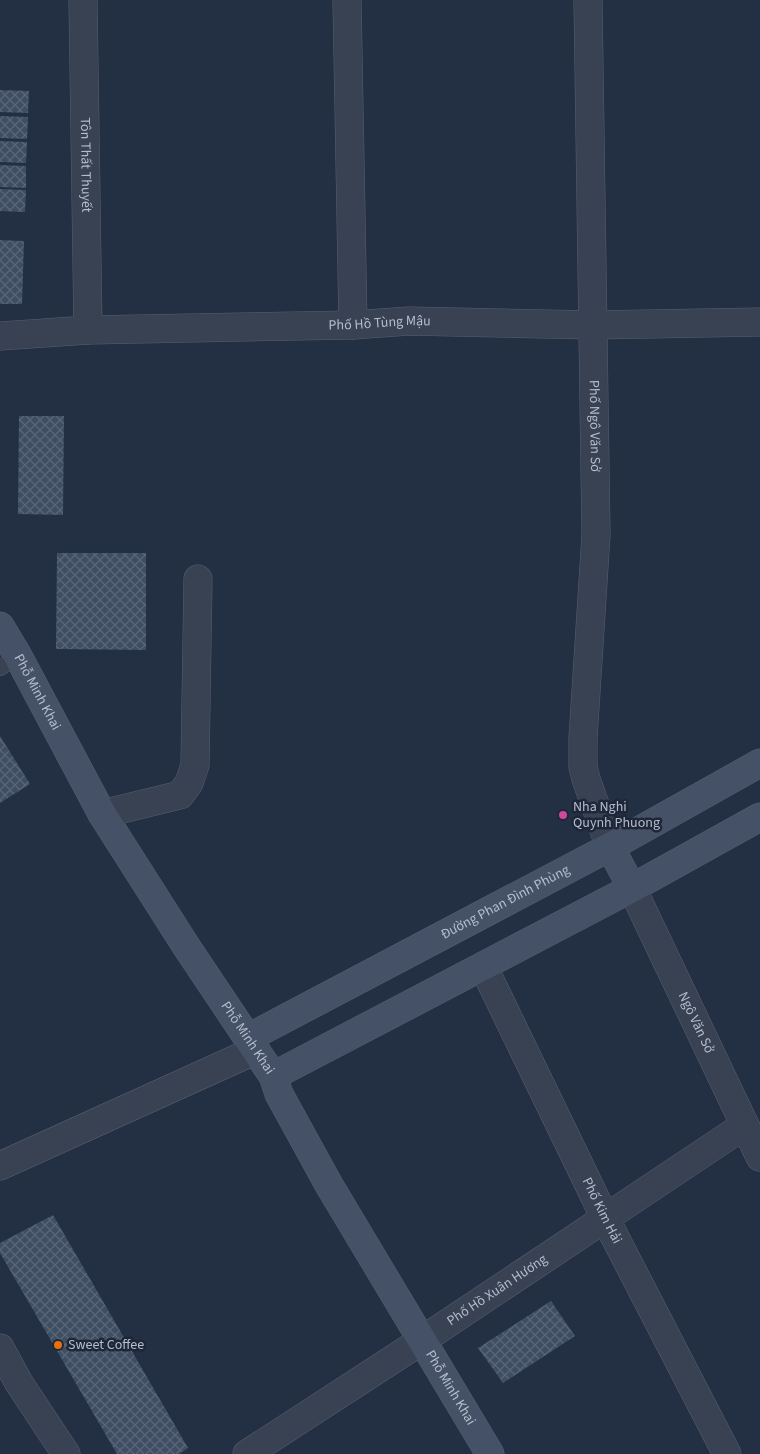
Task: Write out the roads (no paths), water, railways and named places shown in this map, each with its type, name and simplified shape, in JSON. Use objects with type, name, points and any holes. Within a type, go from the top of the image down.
[{"type":"street","name":"Tôn Thất Thuyết","points":[[83,0],[88,330]]},
{"type":"street","points":[[346,0],[353,324]]},
{"type":"street","name":"Phố Ngô Văn Sở","points":[[588,0],[596,535],[583,738],[583,767],[610,847]]},
{"type":"street","name":"Phố Hồ Tùng Mậu","points":[[0,336],[88,330],[409,321],[593,324],[760,322]]},
{"type":"street","points":[[102,814],[180,795],[189,783],[195,765],[198,579]]},
{"type":"street","name":"Phỗ Minh Khai","points":[[0,626],[9,662],[186,946],[273,1076],[279,1094],[306,1144],[421,1341],[490,1454]]},
{"type":"street","name":"Đường Phan Đình Phùng","points":[[252,1044],[760,763]]},
{"type":"street","points":[[273,1076],[632,888],[760,817]]},
{"type":"street","points":[[610,847],[632,888]]},
{"type":"street","name":"Ngô Văn Sở","points":[[632,888],[760,1157]]},
{"type":"street","name":"Phố Kim Hải","points":[[483,966],[605,1218],[727,1454]]},
{"type":"street","points":[[0,1166],[252,1044]]},
{"type":"street","name":"Phố Hồ Xuân Hương","points":[[247,1454],[421,1341],[745,1125]]},
{"type":"street","points":[[0,1348],[19,1382],[66,1454]]},
{"type":"place","name":"Nha Nghi Quynh Phuong","points":[[563,815]]},
{"type":"place","name":"Sweet Coffee","points":[[58,1345]]}]
